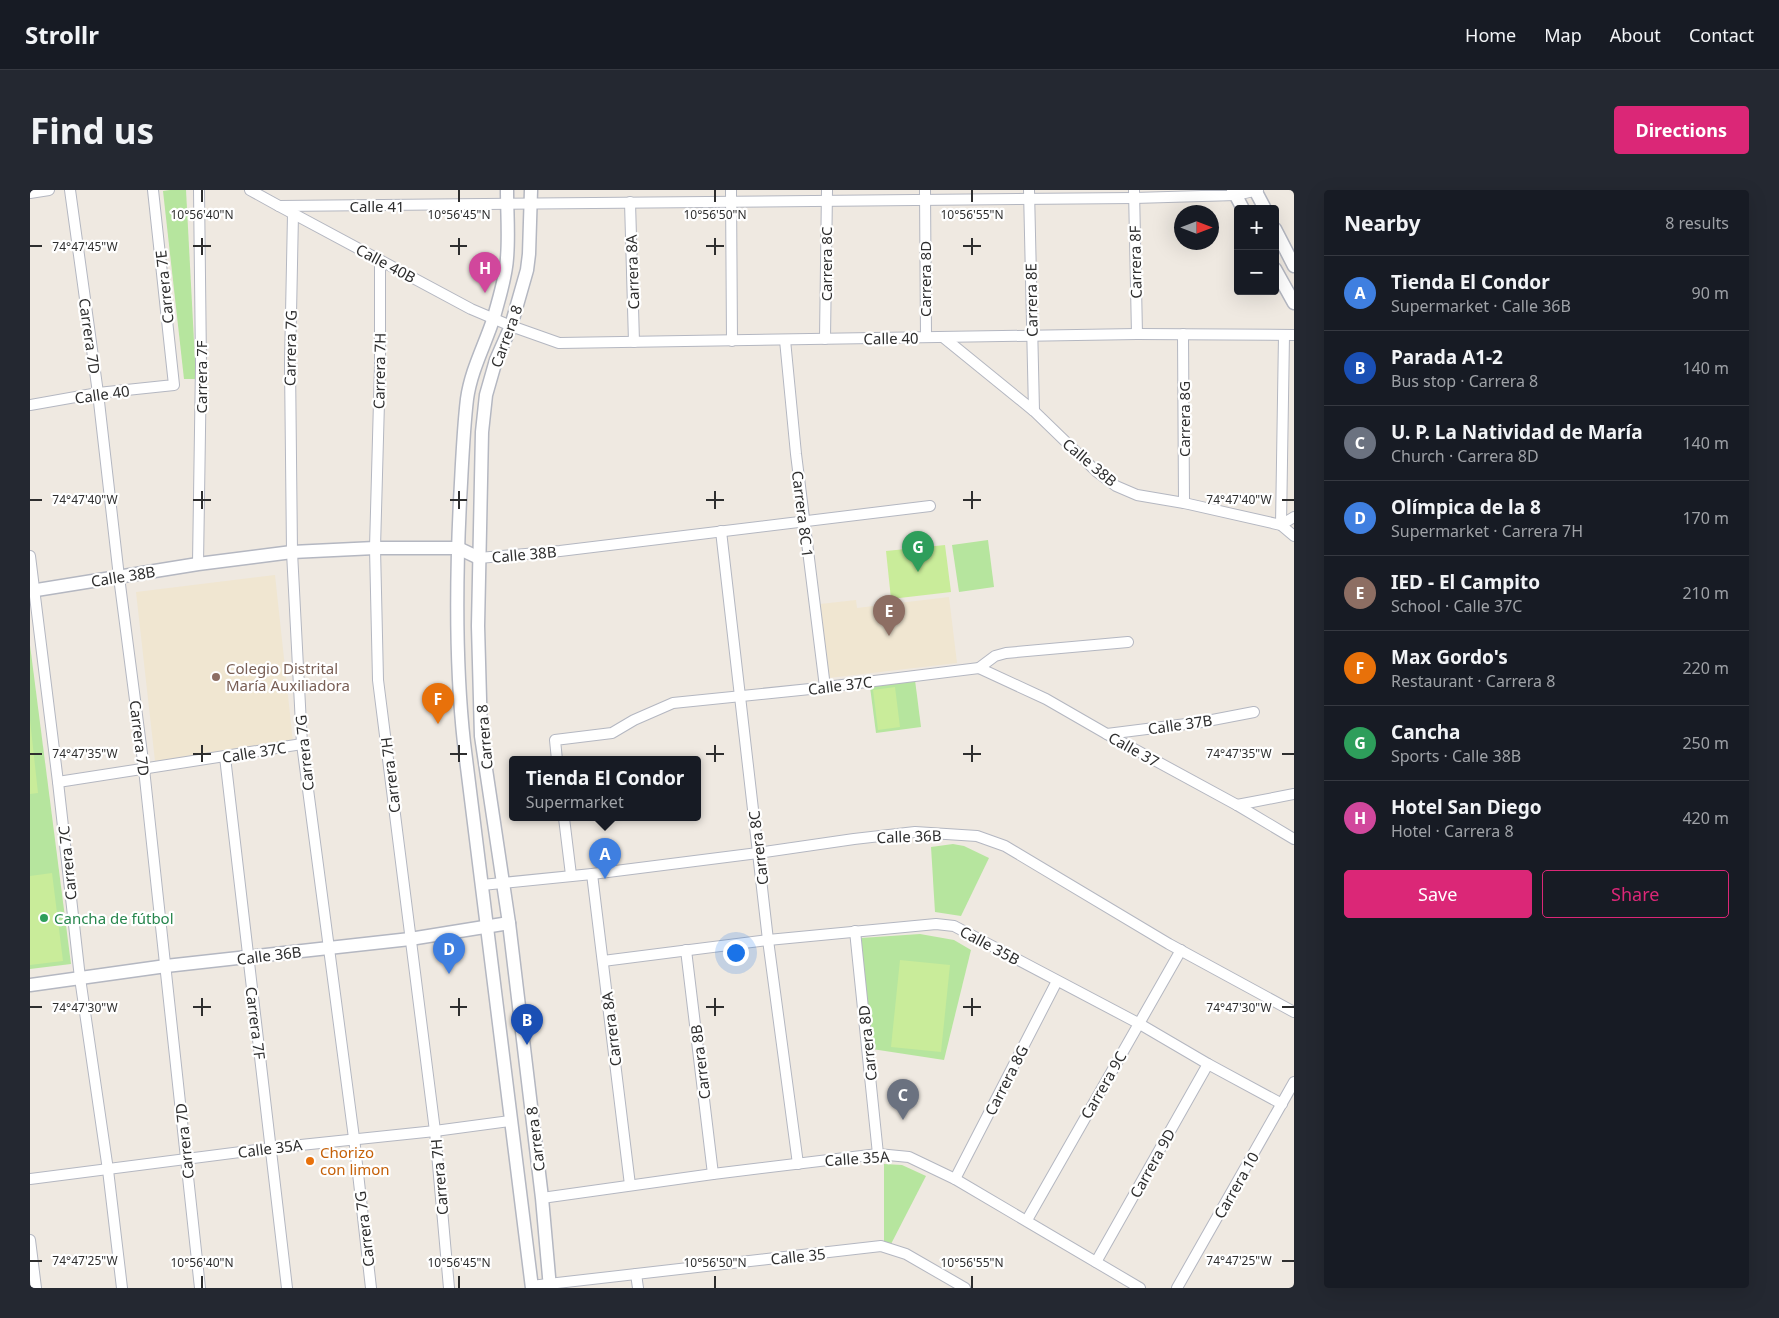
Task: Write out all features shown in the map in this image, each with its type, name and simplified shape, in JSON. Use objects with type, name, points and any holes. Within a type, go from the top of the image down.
[{"type":"street","points":[[30,193],[49,190]]},
{"type":"street","name":"Carrera 7D","points":[[70,190],[98,393],[144,769],[200,1288]]},
{"type":"street","name":"Carrera 7E","points":[[154,190],[174,384]]},
{"type":"street","name":"Carrera 7F","points":[[198,564],[201,364],[199,190]]},
{"type":"street","name":"Calle 41","points":[[250,190],[279,206],[827,202],[925,195],[1234,193],[1256,190]]},
{"type":"street","name":"Carrera 8","points":[[507,190],[508,257],[493,318],[475,363],[467,397],[463,437],[458,548],[459,693],[510,1121],[532,1287]]},
{"type":"street","name":"Carrera 8","points":[[531,190],[527,270],[511,326],[496,360],[486,395],[482,432],[478,558],[478,635],[482,736],[509,923],[542,1198],[550,1286]]},
{"type":"street","points":[[731,190],[732,341]]},
{"type":"street","name":"Carrera 8C","points":[[826,339],[827,190]]},
{"type":"street","points":[[1256,190],[1263,205]]},
{"type":"street","points":[[1234,193],[1241,205]]},
{"type":"street","name":"Carrera 8E","points":[[1029,194],[1034,411]]},
{"type":"street","name":"Carrera 8F","points":[[1134,194],[1137,334]]},
{"type":"street","name":"Carrera 8D","points":[[925,195],[926,337]]},
{"type":"street","name":"Carrera 8A","points":[[630,202],[634,342]]},
{"type":"street","name":"Calle 40B","points":[[279,206],[471,309],[493,318]]},
{"type":"street","name":"Carrera 7G","points":[[293,214],[290,364],[292,552],[302,744],[354,1138],[371,1288]]},
{"type":"street","points":[[1279,237],[1294,266]]},
{"type":"street","name":"Carrera 7H","points":[[380,260],[380,365],[375,548],[378,680],[435,1131],[449,1288]]},
{"type":"street","points":[[1279,276],[1294,303]]},
{"type":"street","name":"Calle 40","points":[[493,318],[559,344],[1137,334],[1289,335]]},
{"type":"street","name":"Carrera 8G","points":[[1183,334],[1184,503]]},
{"type":"street","points":[[1281,525],[1289,335]]},
{"type":"street","name":"Calle 38B","points":[[943,337],[1034,411],[1090,465],[1116,486],[1137,495],[1184,503],[1281,525],[1294,536]]},
{"type":"street","name":"Carrera 8C 1","points":[[785,340],[796,454],[825,687]]},
{"type":"street","name":"Calle 40","points":[[30,405],[98,393],[174,384]]},
{"type":"street","name":"Calle 38B","points":[[32,591],[198,564],[292,552],[375,548],[458,548],[478,558],[560,551],[930,506]]},
{"type":"street","points":[[1281,525],[1294,517]]},
{"type":"street","name":"Carrera 8C","points":[[721,531],[768,940],[798,1164]]},
{"type":"street","name":"Carrera 7C","points":[[30,556],[32,591],[58,782],[80,978],[108,1170],[122,1288]]},
{"type":"street","name":"Calle 37C","points":[[557,756],[555,740],[612,733],[634,720],[672,704],[979,668],[995,656],[1006,653],[1128,642]]},
{"type":"street","name":"Calle 37","points":[[979,668],[1046,699],[1237,805],[1294,839]]},
{"type":"street","name":"Calle 37B","points":[[1107,734],[1202,722],[1254,712]]},
{"type":"street","name":"Calle 37C","points":[[58,782],[302,744]]},
{"type":"street","name":"Carrera 7F","points":[[225,757],[287,1288]]},
{"type":"street","points":[[1237,805],[1294,794]]},
{"type":"street","points":[[564,821],[571,875]]},
{"type":"street","name":"Calle 36B","points":[[482,885],[592,874],[916,832],[977,836],[1005,846],[1181,950],[1294,1012]]},
{"type":"street","name":"Carrera 8A","points":[[592,874],[630,1185]]},
{"type":"street","name":"Calle 36B","points":[[30,985],[166,966],[410,939],[509,923]]},
{"type":"street","name":"Calle 35B","points":[[603,960],[768,940],[936,924],[954,926],[1138,1023],[1282,1104]]},
{"type":"street","name":"Carrera 8D","points":[[855,932],[878,1154]]},
{"type":"street","name":"Carrera 8B","points":[[686,950],[713,1174]]},
{"type":"street","name":"Carrera 9C","points":[[1027,1220],[1181,950]]},
{"type":"street","name":"Carrera 8G","points":[[955,1179],[1057,981]]},
{"type":"street","name":"Carrera 9D","points":[[1096,1262],[1208,1064]]},
{"type":"street","name":"Carrera 10","points":[[1177,1288],[1294,1082]]},
{"type":"street","name":"Calle 35A","points":[[30,1178],[108,1170],[354,1138],[435,1131],[510,1121]]},
{"type":"street","name":"Calle 35A","points":[[542,1198],[713,1174],[878,1154],[909,1157],[955,1179],[1140,1288]]},
{"type":"street","points":[[30,1240],[36,1288]]},
{"type":"street","name":"Calle 35","points":[[532,1287],[880,1246],[906,1254],[965,1288]]},
{"type":"street","points":[[636,1274],[638,1288]]},
{"type":"shaded area","name":"Colegio Distrital María Auxiliadora","points":[[275,575],[293,742],[155,761],[136,592]]},
{"type":"shaded area","points":[[949,597],[957,663],[829,678],[820,604],[856,600],[857,608]]},
{"type":"green space","points":[[186,190],[196,379],[184,379],[163,191]]},
{"type":"green space","points":[[988,540],[994,587],[959,592],[952,545]]},
{"type":"green space","points":[[945,545],[951,592],[891,599],[886,551]]},
{"type":"green space","points":[[30,645],[71,964],[30,969]]},
{"type":"green space","points":[[915,680],[921,727],[876,733],[870,687]]},
{"type":"green space","points":[[895,687],[900,727],[878,730],[873,690]]},
{"type":"green space","points":[[30,720],[38,793],[30,794]]},
{"type":"green space","points":[[953,844],[964,846],[989,858],[961,916],[935,912],[931,847]]},
{"type":"green space","name":"Cancha de fútbol","points":[[52,873],[63,961],[30,965],[30,876]]},
{"type":"green space","points":[[920,934],[954,940],[971,950],[944,1060],[872,1049],[861,938]]},
{"type":"green space","points":[[900,960],[950,965],[941,1052],[891,1047]]},
{"type":"green space","points":[[884,1164],[902,1165],[926,1176],[890,1246],[884,1244]]},
{"type":"place","name":"Hotel San Diego","points":[[485,293]]},
{"type":"place","name":"Cancha","points":[[918,572]]},
{"type":"place","name":"IED - El Campito","points":[[889,636]]},
{"type":"place","name":"Colegio Distrital María Auxiliadora","points":[[216,677]]},
{"type":"place","name":"Max Gordo's","points":[[438,724]]},
{"type":"place","name":"Tienda El Condor","points":[[605,879]]},
{"type":"place","name":"Cancha de fútbol","points":[[44,918]]},
{"type":"place","name":"Olímpica de la 8","points":[[449,974]]},
{"type":"place","name":"Parada A1-2","points":[[527,1045]]},
{"type":"place","name":"U. P. La Natividad de María","points":[[903,1120]]},
{"type":"place","name":"Chorizo con limon","points":[[310,1161]]}]
